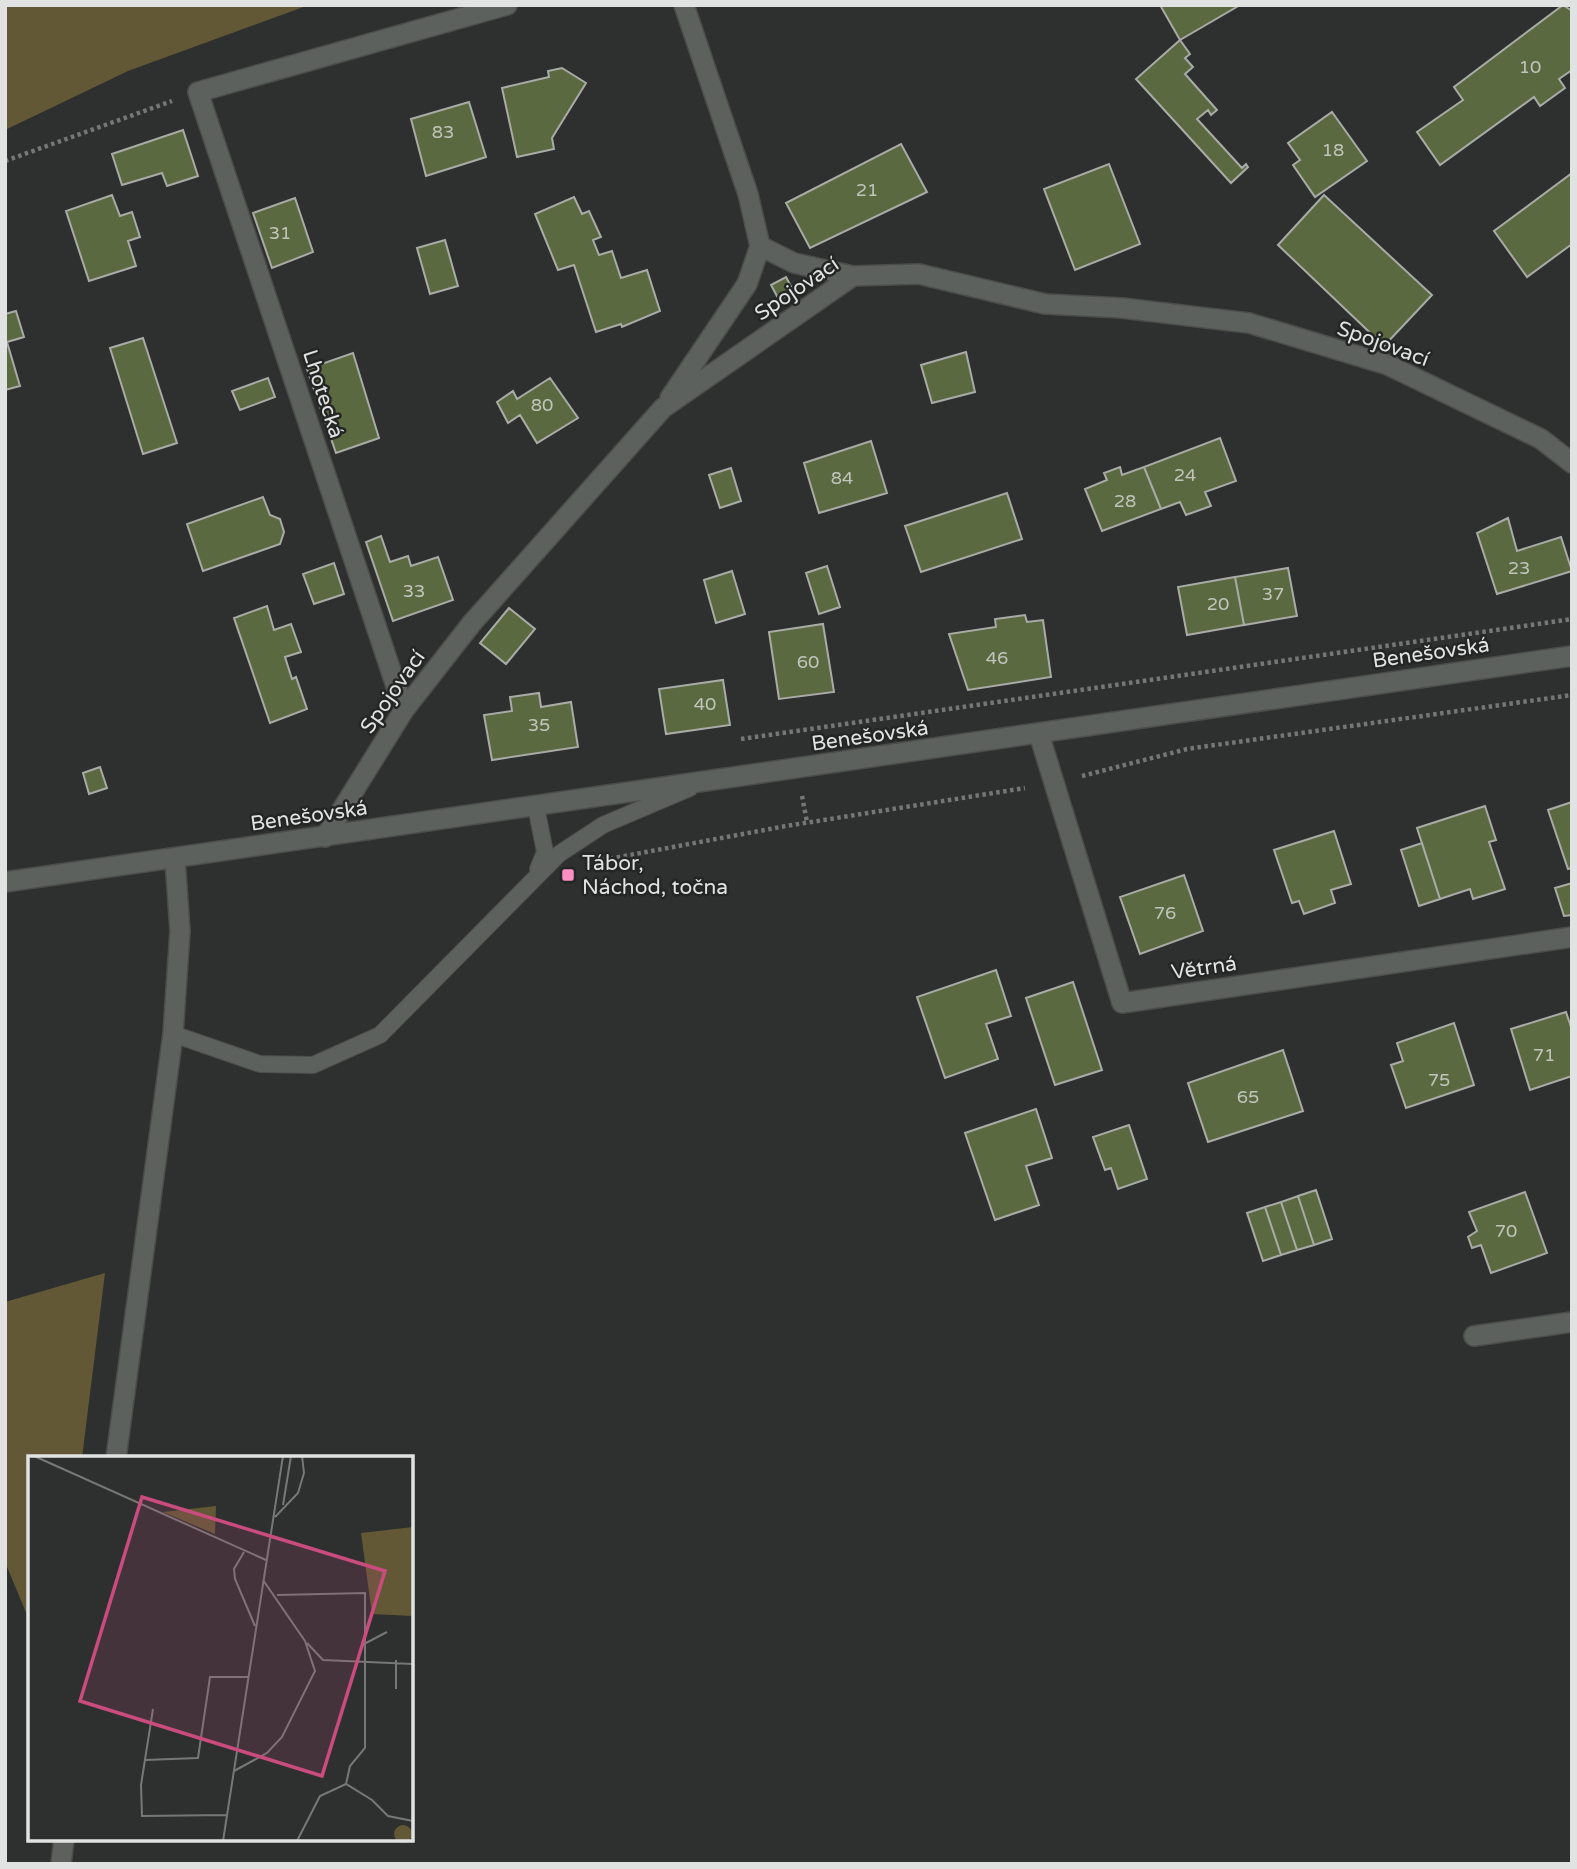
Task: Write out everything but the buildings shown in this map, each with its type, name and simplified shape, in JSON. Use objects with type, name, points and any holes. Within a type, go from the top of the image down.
[{"type":"street","points":[[198,92],[507,5]]},
{"type":"street","points":[[663,408],[747,284],[760,246],[748,194],[684,5]]},
{"type":"street","name":"Lhotecká","points":[[198,92],[404,710]]},
{"type":"street","points":[[760,246],[794,263],[853,276]]},
{"type":"street","name":"Spojovací","points":[[325,837],[404,710],[472,623],[663,408],[853,276],[919,274],[1045,304],[1122,308],[1248,323],[1388,365],[1541,439],[1572,463]]},
{"type":"street","name":"Benešovská","points":[[5,883],[1572,656]]},
{"type":"street","name":"Větrná","points":[[1039,734],[1122,1003],[1572,937]]},
{"type":"street","points":[[116,1456],[173,1034],[180,931],[175,859]]},
{"type":"street","points":[[1474,1336],[1572,1322]]},
{"type":"street","points":[[61,1864],[64,1841]]},
{"type":"lane","points":[[173,1034],[260,1064],[313,1065],[380,1035],[559,854],[603,825],[701,783]]},
{"type":"lane","points":[[536,807],[544,834],[545,852],[536,875]]},
{"type":"path","points":[[5,161],[198,92]]},
{"type":"path","points":[[741,739],[1572,619]]},
{"type":"path","points":[[800,788],[807,822]]},
{"type":"shaded area","points":[[5,5],[309,5],[128,71],[5,130]]},
{"type":"shaded area","points":[[105,1273],[82,1456],[28,1456],[28,1617],[5,1562],[5,1302]]},
{"type":"place","name":"Tábor, Náchod, točna","points":[[568,875]]}]
